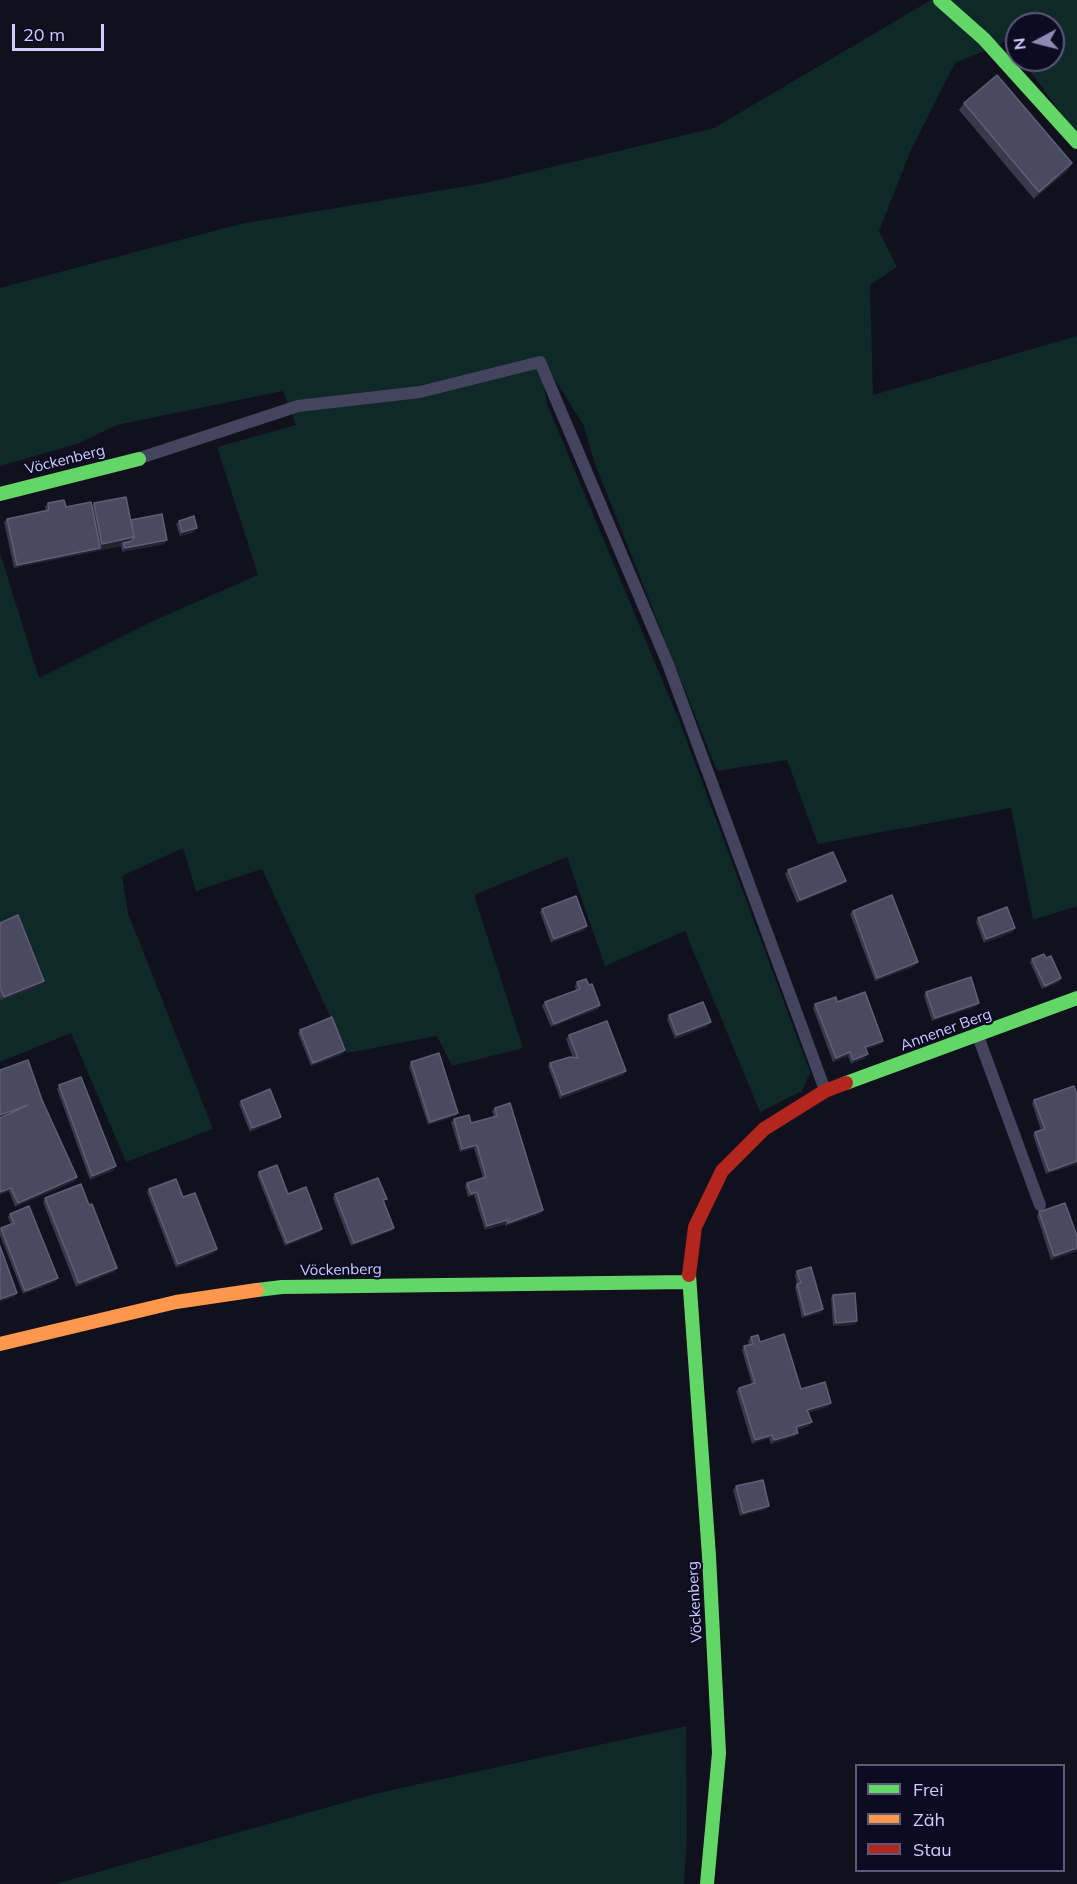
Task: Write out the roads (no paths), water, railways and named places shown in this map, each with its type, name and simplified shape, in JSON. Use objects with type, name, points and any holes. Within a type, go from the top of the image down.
[{"type":"street","points":[[940,0],[984,39],[1077,142]]},
{"type":"street","name":"Vöckenberg","points":[[0,494],[139,459]]},
{"type":"street","name":"Annener Berg","points":[[825,1091],[1077,998]]},
{"type":"street","name":"Vöckenberg","points":[[707,1884],[719,1753],[709,1556],[688,1282],[695,1227],[722,1171],[764,1129],[825,1091]]},
{"type":"street","name":"Vöckenberg","points":[[0,1344],[176,1302],[282,1287],[688,1282]]},
{"type":"lane","points":[[139,459],[298,406],[420,392],[540,362],[668,664],[825,1091]]},
{"type":"lane","points":[[978,1036],[1040,1205]]}]
